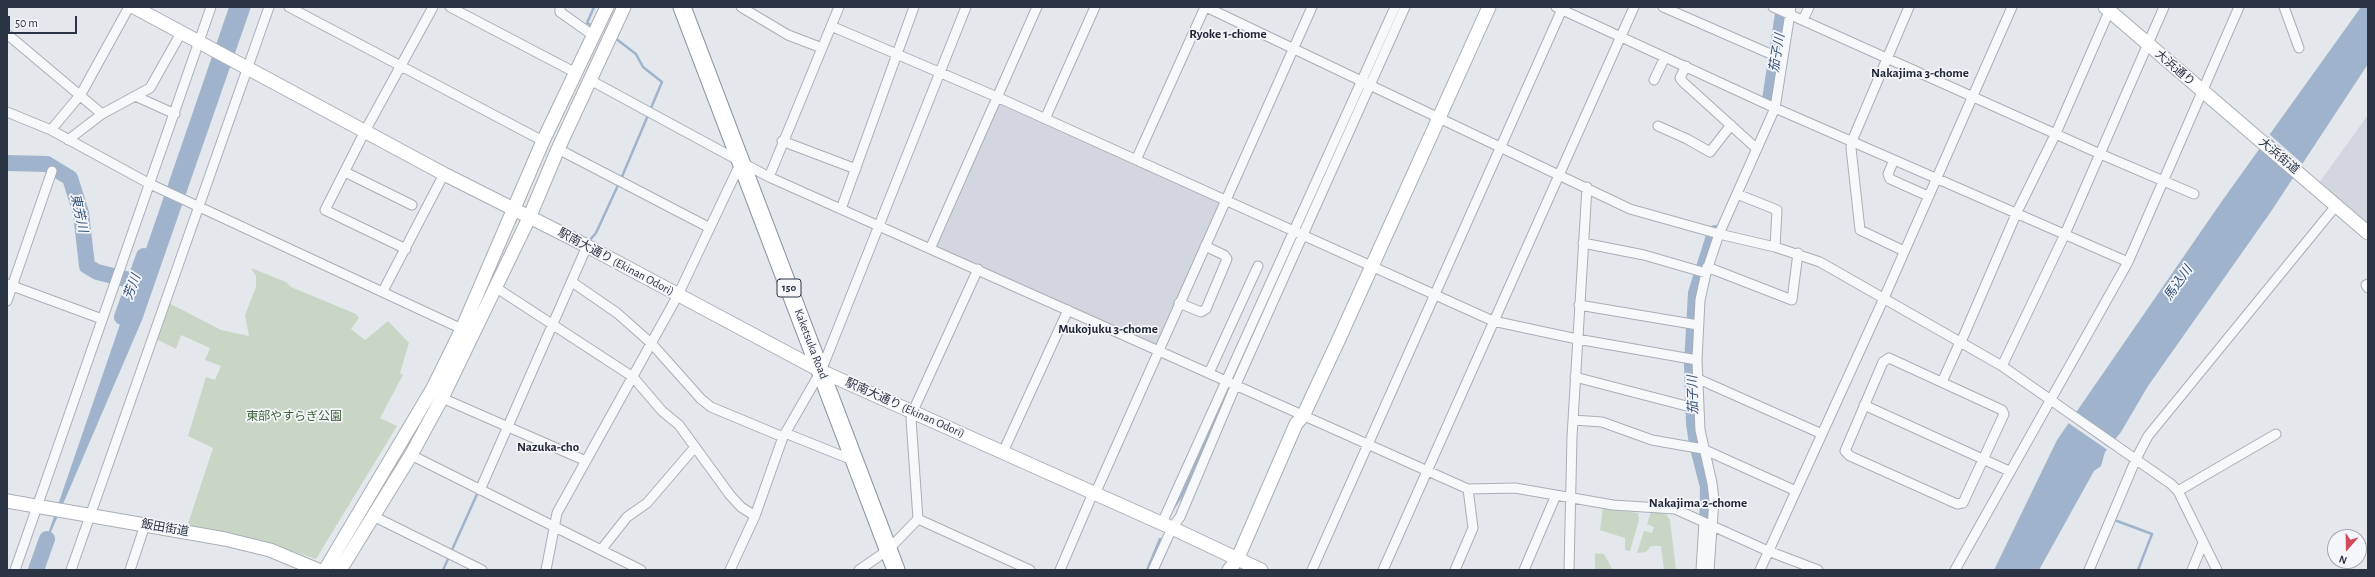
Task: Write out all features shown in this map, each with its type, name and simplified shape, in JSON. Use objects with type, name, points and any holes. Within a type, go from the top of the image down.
[{"type":"highway","name":"Kaketsuka Road","points":[[682,7],[896,570]]},
{"type":"street","points":[[51,130],[81,94],[129,7]]},
{"type":"street","name":"駅南大通り (Ekinan Odori)","points":[[134,7],[201,45],[444,174],[587,246],[821,371],[1167,526],[1235,567],[1261,570]]},
{"type":"street","points":[[15,570],[102,319],[201,45],[211,7]]},
{"type":"street","points":[[71,570],[246,68],[269,7]]},
{"type":"street","points":[[290,7],[543,141]]},
{"type":"street","points":[[406,249],[325,210],[365,131],[433,7]]},
{"type":"street","points":[[450,7],[576,73]]},
{"type":"street","points":[[325,570],[399,448],[433,388],[462,329],[543,141],[607,7]]},
{"type":"street","points":[[340,570],[411,455],[442,398],[529,218],[558,149],[624,7]]},
{"type":"street","points":[[741,7],[788,35],[822,48]]},
{"type":"street","points":[[769,177],[782,141],[839,7]]},
{"type":"street","points":[[841,209],[914,7]]},
{"type":"street","points":[[730,570],[756,516],[784,435],[821,371],[966,7]]},
{"type":"street","points":[[930,249],[1037,7]]},
{"type":"street","points":[[1045,119],[1095,7]]},
{"type":"street","points":[[1136,160],[1205,7],[1559,173],[1630,209],[1798,253],[1820,262],[2002,366],[2171,484],[2178,491],[2217,570]]},
{"type":"street","points":[[1060,570],[1312,7]]},
{"type":"street","points":[[1153,570],[1167,526],[1366,83],[1395,7]]},
{"type":"street","points":[[1366,83],[1405,7]]},
{"type":"street","points":[[1235,567],[1296,424],[1303,416],[1489,7]]},
{"type":"street","points":[[1383,570],[1634,7]]},
{"type":"street","points":[[1663,7],[1782,59]]},
{"type":"street","points":[[1774,7],[1790,11],[1804,20],[1886,58],[2098,153],[2194,194]]},
{"type":"street","points":[[1804,20],[1809,7]]},
{"type":"street","points":[[1904,251],[1860,230],[1858,227],[1852,141],[1886,58],[1909,7]]},
{"type":"street","points":[[1760,570],[1884,298],[2012,7]]},
{"type":"street","points":[[2002,366],[2065,234],[2098,153],[2164,7]]},
{"type":"street","points":[[1955,570],[2009,471],[2053,401],[2128,262],[2239,7]]},
{"type":"street","points":[[2284,7],[2299,48]]},
{"type":"street","points":[[1312,570],[1501,146],[1560,8],[1774,108],[1936,179],[2017,212],[2128,262]]},
{"type":"street","points":[[1942,382],[1961,342],[2017,212],[2056,133],[2108,8]]},
{"type":"street","name":"大浜通り","points":[[2108,8],[2147,44],[2246,129]]},
{"type":"street","points":[[558,9],[594,36]]},
{"type":"street","points":[[1701,570],[1713,488],[1700,448],[1694,408],[1696,378],[1694,360],[1695,325],[1704,271],[1717,233],[1737,194],[1774,108],[1790,11]]},
{"type":"street","points":[[831,26],[997,97],[1493,321],[1577,339],[1694,360]]},
{"type":"street","points":[[68,140],[102,114],[150,88],[181,33]]},
{"type":"street","points":[[7,34],[81,94],[102,114]]},
{"type":"street","points":[[1654,80],[1665,57]]},
{"type":"street","points":[[1686,66],[1680,78],[1683,82],[1757,149]]},
{"type":"street","points":[[590,80],[769,177],[1468,489],[1515,488],[1613,505],[1675,509],[1768,551],[1818,570]]},
{"type":"street","points":[[135,96],[175,114]]},
{"type":"street","points":[[7,112],[51,130],[151,184],[462,329]]},
{"type":"street","points":[[1658,126],[1687,139],[1710,152],[1730,125]]},
{"type":"street","name":"大浜街道","points":[[2246,129],[2311,184],[2335,207]]},
{"type":"street","points":[[782,141],[856,169]]},
{"type":"street","points":[[558,149],[710,228]]},
{"type":"street","points":[[1894,160],[1888,174],[1890,179],[1928,196]]},
{"type":"street","points":[[546,570],[557,513],[678,295],[741,162]]},
{"type":"street","points":[[7,301],[10,285],[52,171]]},
{"type":"street","points":[[345,172],[412,205]]},
{"type":"street","points":[[383,291],[444,174]]},
{"type":"street","points":[[1569,570],[1569,498],[1577,339],[1587,187]]},
{"type":"street","points":[[1737,194],[1777,210],[1775,247]]},
{"type":"street","points":[[2093,569],[2136,459],[2148,436],[2335,207],[2368,233]]},
{"type":"street","points":[[1583,243],[1704,271],[1792,300],[1798,253]]},
{"type":"street","points":[[480,490],[587,246]]},
{"type":"street","points":[[1179,303],[1201,312],[1206,308],[1227,260],[1224,255],[1205,246]]},
{"type":"street","points":[[1209,373],[1258,266]]},
{"type":"street","points":[[859,570],[888,550],[918,519],[912,419],[913,412],[978,269]]},
{"type":"street","points":[[572,282],[617,313],[652,344],[701,399],[711,406],[855,461]]},
{"type":"street","points":[[2368,284],[2366,285],[2368,288]]},
{"type":"street","points":[[10,285],[102,319]]},
{"type":"street","points":[[495,287],[633,377],[662,411],[679,425],[730,495],[741,507],[756,516]]},
{"type":"street","points":[[1579,305],[1695,325]]},
{"type":"street","points":[[1003,452],[1068,310]]},
{"type":"street","points":[[1889,358],[2002,410],[2004,414],[1965,500],[1958,504],[1850,456],[1845,449],[1864,405],[1883,362],[1889,358]]},
{"type":"street","points":[[1575,377],[1694,408]]},
{"type":"street","points":[[1696,378],[1822,434]]},
{"type":"street","points":[[442,398],[586,461]]},
{"type":"street","points":[[1864,405],[1984,458],[2009,471]]},
{"type":"street","points":[[1573,420],[1602,422],[1652,440],[1700,448],[1796,491]]},
{"type":"street","points":[[2178,491],[2276,434]]},
{"type":"street","points":[[601,550],[627,517],[647,503],[695,447]]},
{"type":"street","points":[[411,455],[641,570]]},
{"type":"street","points":[[1455,570],[1474,528],[1468,489]]},
{"type":"street","points":[[1524,570],[1556,495]]},
{"type":"street","name":"飯田街道","points":[[7,501],[225,538],[270,550],[318,570]]},
{"type":"street","points":[[373,516],[482,570]]},
{"type":"street","points":[[918,519],[1030,570]]},
{"type":"street","points":[[1708,523],[1709,570]]},
{"type":"street","points":[[130,570],[145,525]]},
{"type":"street","points":[[2192,570],[2203,543]]},
{"type":"shaded area","points":[[999,104],[1220,203],[1156,346],[934,246]]},
{"type":"shaded area","points":[[2368,115],[2368,223],[2319,183]]},
{"type":"green space","name":"東部やすらぎ公園","points":[[251,268],[286,282],[291,287],[356,314],[359,318],[351,329],[365,340],[388,321],[409,343],[400,373],[403,375],[380,418],[397,426],[316,559],[255,539],[187,527],[213,448],[188,436],[206,377],[215,380],[221,366],[205,360],[210,348],[181,335],[176,349],[156,339],[169,303],[221,330],[249,336],[245,315],[256,287],[256,276]]},
{"type":"green space","points":[[1603,508],[1638,513],[1639,520],[1630,551],[1625,550],[1625,538],[1600,530]]},
{"type":"green space","points":[[1651,512],[1666,514],[1670,520],[1676,570],[1664,570],[1661,546],[1651,546],[1646,552],[1637,553],[1644,531],[1652,533],[1654,527],[1647,524]]},
{"type":"green space","points":[[1595,553],[1604,554],[1613,570],[1595,570]]},
{"type":"water","points":[[229,7],[251,7],[142,320],[39,560]]},
{"type":"water","name":"馬込川","points":[[2361,7],[2368,7],[2368,64],[2270,213],[2148,386],[2121,432],[2105,452],[2101,466],[2094,471],[2039,570],[1994,570],[2057,440],[2222,201]]},
{"type":"pier","points":[[2268,133],[2304,165],[2303,167],[2267,135]]},
{"type":"pier","points":[[2069,419],[2111,449],[2109,451],[2067,422]]},
{"type":"waterway","points":[[593,26],[587,23],[594,7]]},
{"type":"waterway","name":"茄子川","points":[[1770,100],[1784,7]]},
{"type":"waterway","points":[[615,38],[636,54],[643,67],[662,82],[621,179]]},
{"type":"waterway","points":[[1367,81],[1385,40]]},
{"type":"waterway","points":[[1307,214],[1365,85]]},
{"type":"waterway","name":"東芳川","points":[[7,163],[47,164],[70,178],[81,213],[87,266],[97,272],[134,281]]},
{"type":"waterway","points":[[588,242],[596,233],[619,183]]},
{"type":"waterway","name":"茄子川","points":[[1707,530],[1708,487],[1697,444],[1694,423],[1692,364],[1696,293],[1715,233]]},
{"type":"waterway","points":[[1172,510],[1181,497],[1290,253]]},
{"type":"waterway","name":"芳川","points":[[122,317],[144,256]]},
{"type":"waterway","points":[[443,570],[478,492]]},
{"type":"waterway","points":[[2117,521],[2152,534],[2138,570]]},
{"type":"waterway","name":"芳川","points":[[36,570],[47,539]]},
{"type":"waterway","points":[[1147,570],[1160,539]]},
{"type":"district","name":"Ryoke 1-chome","points":[[1228,34]]},
{"type":"district","name":"Nakajima 3-chome","points":[[1920,73]]},
{"type":"district","name":"Mukojuku 3-chome","points":[[1108,329]]},
{"type":"district","name":"Nazuka-cho","points":[[548,447]]},
{"type":"district","name":"Nakajima 2-chome","points":[[1698,503]]}]
